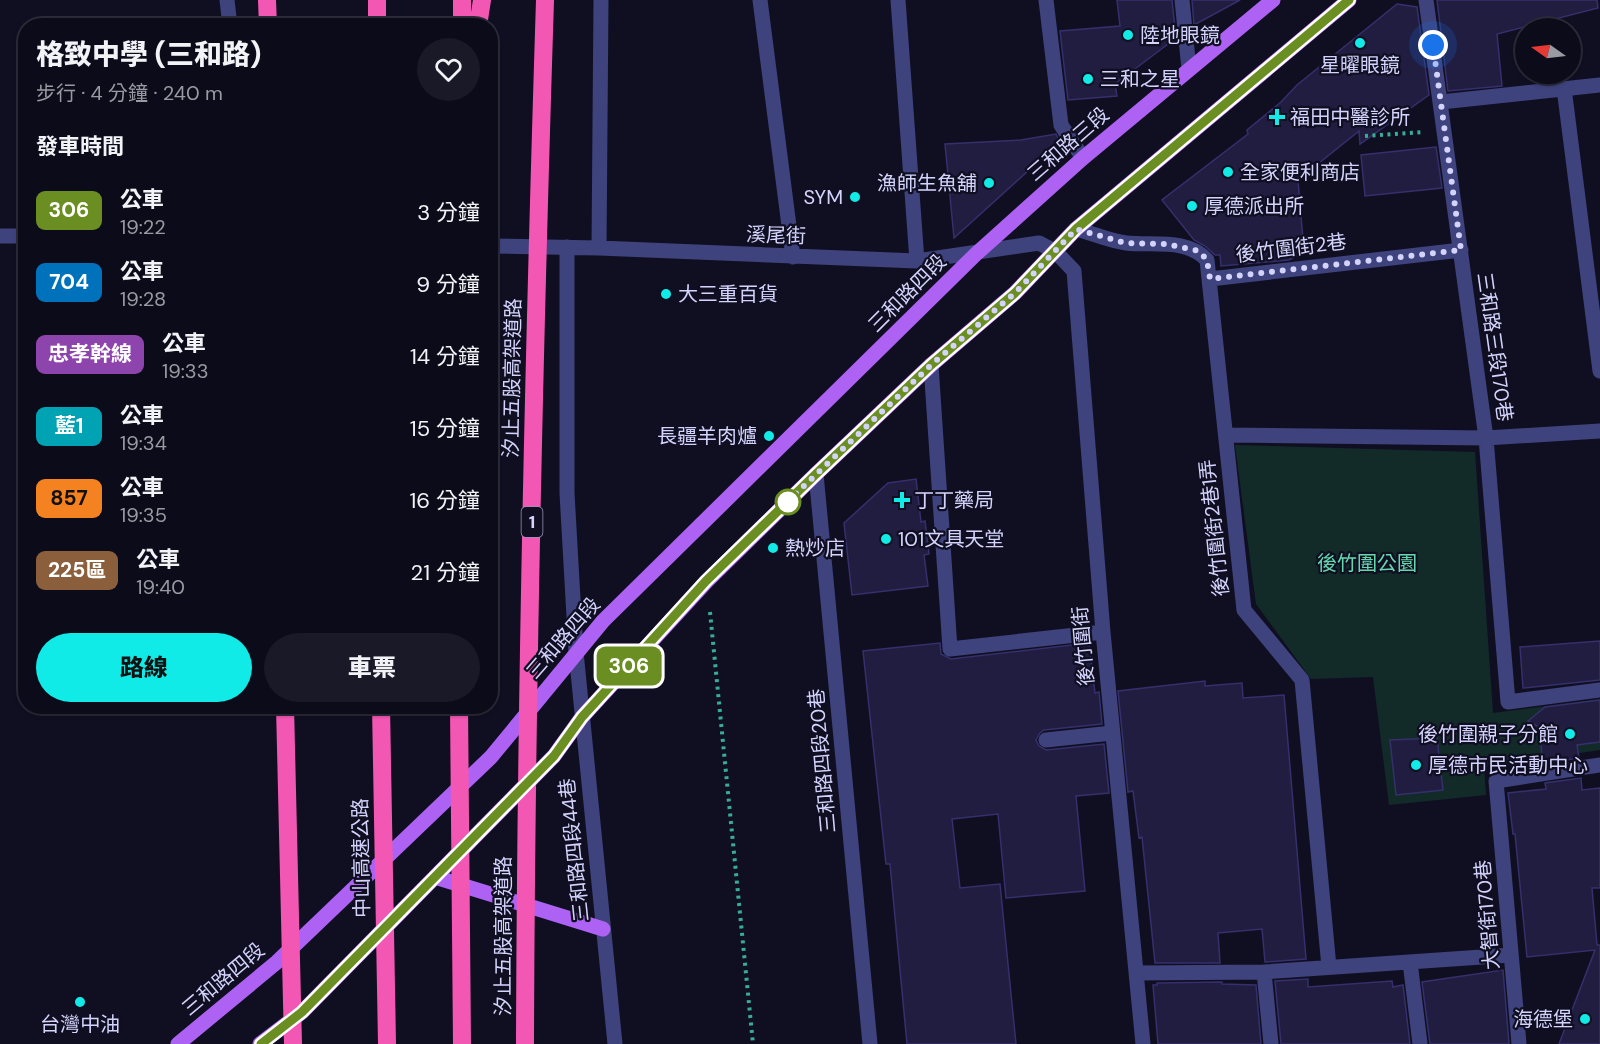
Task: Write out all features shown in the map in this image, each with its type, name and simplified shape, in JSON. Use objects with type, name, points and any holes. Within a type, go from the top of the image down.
[{"type":"highway","points":[[267,0],[268,18]]},
{"type":"highway","points":[[377,0],[377,18]]},
{"type":"highway","points":[[462,0],[462,18]]},
{"type":"highway","points":[[480,18],[483,0]]},
{"type":"highway","name":"汐止五股高架道路","points":[[525,1044],[525,878],[538,220],[545,0]]},
{"type":"highway","points":[[285,714],[293,1044]]},
{"type":"highway","name":"中山高速公路","points":[[381,714],[387,1039]]},
{"type":"highway","points":[[459,714],[462,1044]]},
{"type":"main road","name":"三和路三段","points":[[976,254],[1083,158],[1273,0]]},
{"type":"main road","points":[[266,1042],[302,1012],[554,756],[582,717],[706,581],[816,474],[931,365],[1015,293],[1076,229],[1350,0]]},
{"type":"main road","name":"三和路四段","points":[[178,1044],[277,962],[491,757],[603,621],[976,254]]},
{"type":"main road","points":[[435,877],[603,929]]},
{"type":"street","points":[[228,0],[229,18]]},
{"type":"street","points":[[599,248],[601,0]]},
{"type":"street","points":[[760,0],[793,256]]},
{"type":"street","points":[[898,0],[917,261]]},
{"type":"street","points":[[1046,0],[1061,124],[1083,158]]},
{"type":"street","points":[[1182,0],[1189,69]]},
{"type":"street","name":"三和路三段170巷","points":[[1426,0],[1486,438],[1508,702],[1600,690]]},
{"type":"street","points":[[1441,102],[1600,84]]},
{"type":"street","points":[[1564,88],[1600,371]]},
{"type":"street","name":"後竹圍街2巷","points":[[1076,229],[1125,243],[1166,244],[1199,251],[1207,260],[1210,279],[1461,250]]},
{"type":"street","points":[[0,236],[18,236]]},
{"type":"street","name":"溪尾街","points":[[498,246],[917,261],[1039,243],[1056,252]]},
{"type":"street","name":"三和路四段44巷","points":[[567,248],[567,493],[576,652],[615,1044]]},
{"type":"street","name":"後竹圍街","points":[[1056,252],[1074,271],[1102,632],[1143,1044]]},
{"type":"street","name":"後竹圍街2巷1弄","points":[[1210,279],[1244,610],[1302,680],[1329,967]]},
{"type":"street","points":[[931,365],[950,649],[1102,632]]},
{"type":"street","points":[[1226,435],[1486,438],[1600,431]]},
{"type":"street","name":"三和路四段20巷","points":[[816,474],[870,1044]]},
{"type":"street","points":[[1046,740],[1112,733]]},
{"type":"street","name":"大智街170巷","points":[[1519,1044],[1496,781],[1600,765]]},
{"type":"street","points":[[1136,973],[1264,972],[1511,955]]},
{"type":"street","points":[[1410,962],[1420,1044]]},
{"type":"street","points":[[1264,972],[1271,1044]]},
{"type":"path","points":[[1365,136],[1445,131]]},
{"type":"path","points":[[706,581],[753,1044]]},
{"type":"green space","name":"後竹圍公園","points":[[1235,445],[1475,452],[1493,713],[1600,699],[1600,750],[1484,767],[1486,795],[1389,805],[1373,677],[1311,679],[1256,604]]},
{"type":"building","points":[[1117,0],[1172,0],[1176,38],[1115,84],[1117,96],[1068,100],[1060,31],[1120,26]]},
{"type":"building","points":[[1192,0],[1240,0],[1194,25]]},
{"type":"building","points":[[1437,0],[1597,0],[1598,8],[1559,18],[1515,18],[1515,29],[1497,34],[1502,86],[1448,91]]},
{"type":"building","points":[[1397,4],[1417,7],[1429,95],[1360,144],[1359,131],[1298,180],[1304,252],[1289,260],[1221,266],[1220,255],[1215,255],[1194,240],[1162,200],[1248,134],[1247,130],[1281,102],[1297,85]]},
{"type":"building","points":[[1056,134],[1060,142],[954,238],[945,144],[1021,140]]},
{"type":"building","points":[[1436,147],[1442,188],[1365,196],[1361,155]]},
{"type":"building","points":[[916,479],[921,522],[925,521],[929,554],[924,555],[928,586],[852,595],[844,523],[888,483]]},
{"type":"building","points":[[1600,641],[1600,680],[1523,688],[1520,647]]},
{"type":"building","points":[[940,643],[941,654],[951,659],[1089,643],[1095,693],[1099,692],[1102,724],[1044,730],[1036,740],[1039,746],[1046,750],[1104,744],[1109,793],[1076,796],[1085,891],[1006,898],[998,814],[952,819],[960,888],[1000,884],[1016,1044],[907,1044],[890,864],[886,864],[863,651]]},
{"type":"building","points":[[1205,681],[1205,686],[1242,683],[1243,698],[1284,695],[1306,959],[1265,962],[1262,929],[1218,933],[1220,963],[1155,963],[1142,837],[1139,838],[1133,791],[1128,792],[1118,691]]},
{"type":"building","name":"後竹圍親子分館","points":[[1600,700],[1600,742],[1577,745],[1579,758],[1543,764],[1539,727],[1528,721],[1545,707]]},
{"type":"building","name":"厚德市民活動中心","points":[[1437,738],[1443,790],[1396,795],[1390,740]]},
{"type":"building","points":[[1581,778],[1582,790],[1600,788],[1600,888],[1592,888],[1597,945],[1600,945],[1600,1044],[1559,1044],[1595,950],[1527,957],[1515,834],[1513,834],[1508,793],[1546,789],[1545,783]]},
{"type":"building","points":[[1503,970],[1509,1044],[1430,1044],[1422,982]]},
{"type":"building","points":[[1308,979],[1308,987],[1392,981],[1393,987],[1403,985],[1410,1044],[1281,1044],[1275,981]]},
{"type":"building","points":[[1222,982],[1222,984],[1256,985],[1261,1044],[1158,1044],[1153,985],[1157,983]]},
{"type":"bus line","name":"306","points":[[261,1044],[302,1012],[554,756],[582,717],[706,581],[816,474],[931,365],[1015,293],[1076,229],[1349,0]]},
{"type":"place","name":"陸地眼鏡","points":[[1128,35]]},
{"type":"place","name":"星曜眼鏡","points":[[1360,43]]},
{"type":"place","name":"三和之星","points":[[1088,79]]},
{"type":"place","name":"福田中醫診所","points":[[1277,117]]},
{"type":"place","name":"全家便利商店","points":[[1228,172]]},
{"type":"place","name":"漁師生魚舖","points":[[989,183]]},
{"type":"place","name":"SYM","points":[[855,197]]},
{"type":"place","name":"厚德派出所","points":[[1192,206]]},
{"type":"place","name":"大三重百貨","points":[[666,294]]},
{"type":"place","name":"長疆羊肉爐","points":[[769,436]]},
{"type":"place","name":"丁丁藥局","points":[[902,500]]},
{"type":"place","name":"101文具天堂","points":[[886,539]]},
{"type":"place","name":"熱炒店","points":[[773,548]]},
{"type":"place","name":"後竹圍親子分館","points":[[1570,734]]},
{"type":"place","name":"厚德市民活動中心","points":[[1416,765]]},
{"type":"place","name":"台灣中油","points":[[80,1002]]},
{"type":"place","name":"海德堡","points":[[1585,1019]]},
{"type":"route","points":[[788,502],[784,505],[931,365],[1015,293],[1076,229],[1125,243],[1166,244],[1199,251],[1207,260],[1210,279],[1461,250],[1433,45]]}]
